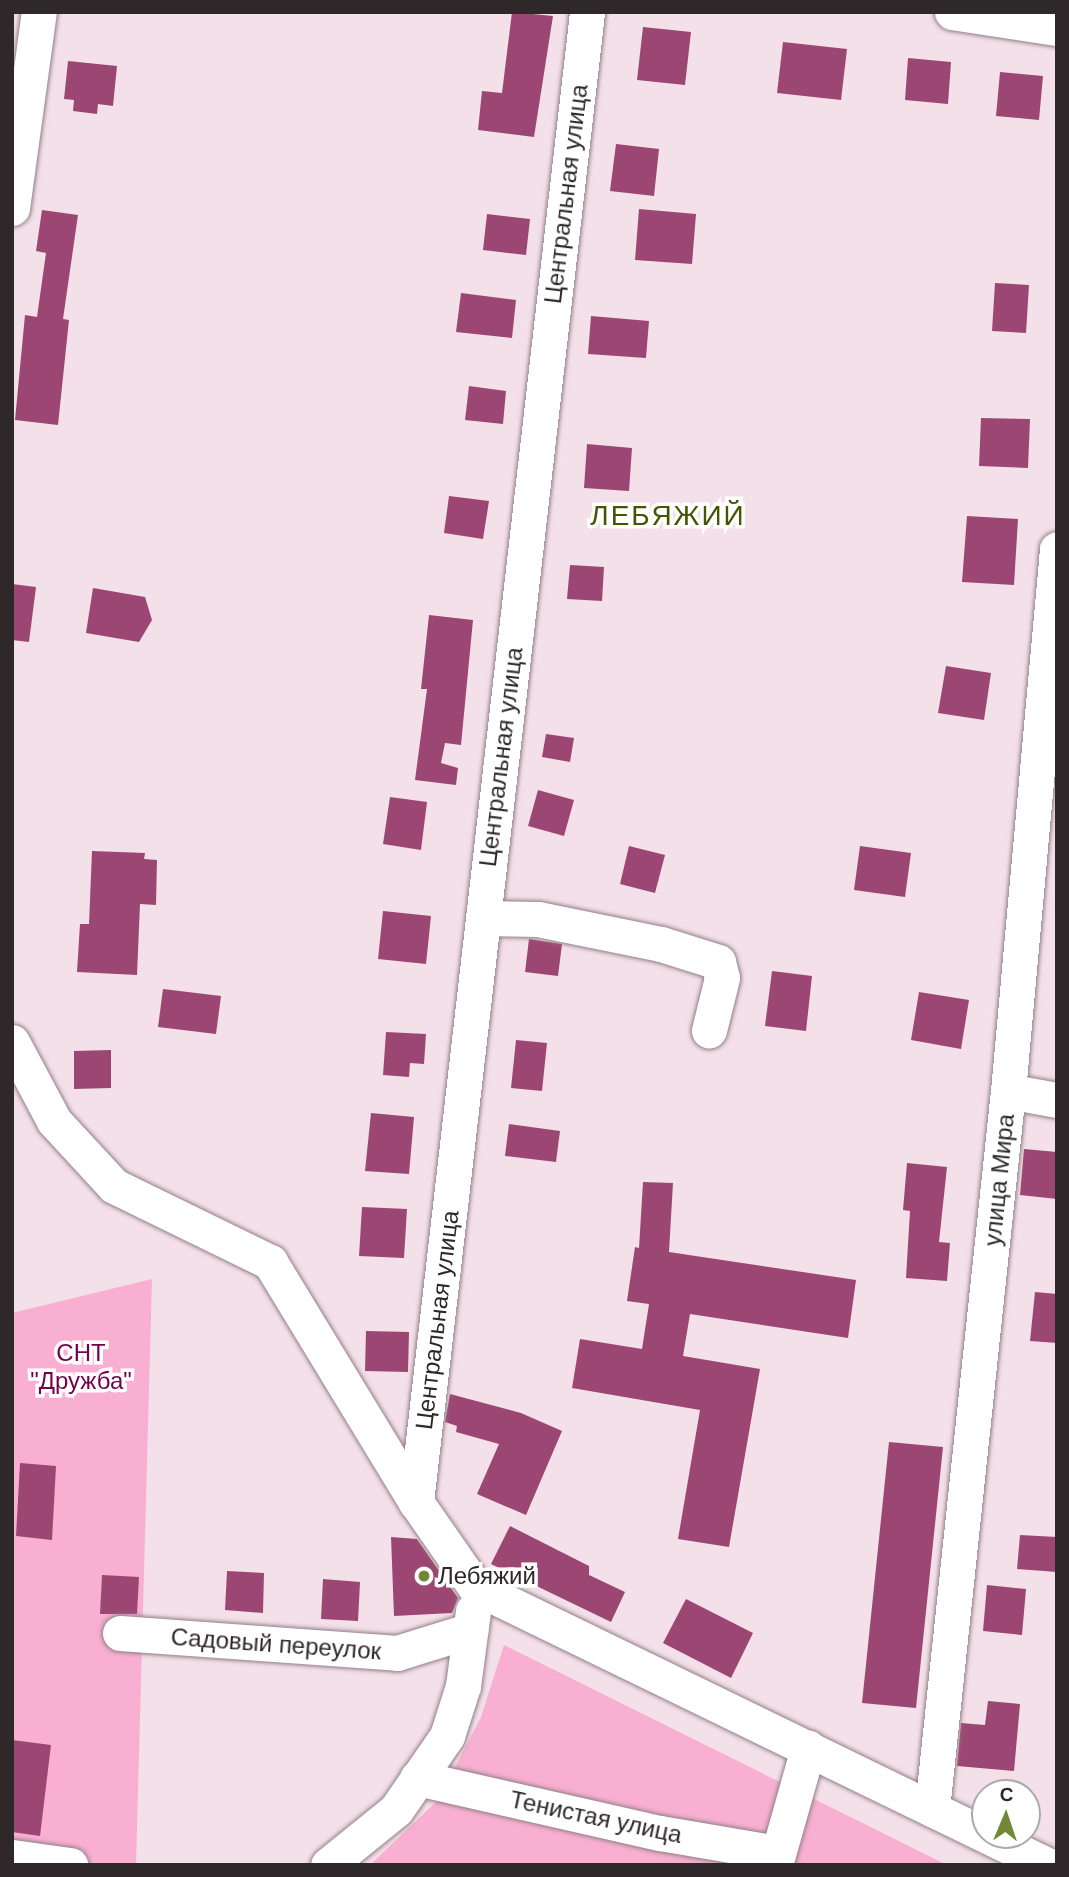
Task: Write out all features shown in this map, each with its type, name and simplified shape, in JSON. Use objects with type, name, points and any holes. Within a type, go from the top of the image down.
[{"type":"street","points":[[12,208],[38,12]]},
{"type":"street","name":"Центральная улица","points":[[416,1502],[587,12]]},
{"type":"street","points":[[952,12],[1057,28]]},
{"type":"street","name":"улица Мира","points":[[932,1809],[1008,1091],[1057,549]]},
{"type":"street","points":[[483,918],[538,919],[661,944],[718,962],[722,978],[709,1030]]},
{"type":"street","points":[[12,1042],[54,1121],[114,1186],[270,1262],[416,1502],[475,1587],[1047,1865]]},
{"type":"street","points":[[1008,1091],[1057,1100]]},
{"type":"street","points":[[328,1865],[396,1810],[447,1736],[463,1686],[475,1587]]},
{"type":"street","name":"Садовый переулок","points":[[120,1633],[397,1653],[471,1630]]},
{"type":"street","points":[[776,1859],[808,1748]]},
{"type":"street","name":"Тенистая улица","points":[[416,1778],[776,1859]]},
{"type":"street","points":[[12,1857],[70,1865]]},
{"type":"green space","name":"СНТ \"Дружба\"","points":[[152,1279],[136,1865],[12,1865],[12,1313]]},
{"type":"green space","points":[[504,1645],[947,1865],[370,1865],[438,1800],[481,1717]]},
{"type":"building","points":[[512,12],[553,16],[534,137],[478,130],[482,91],[502,93]]},
{"type":"building","points":[[643,27],[691,32],[685,85],[637,80]]},
{"type":"building","points":[[783,42],[847,49],[841,100],[777,93]]},
{"type":"building","points":[[908,58],[951,62],[948,104],[905,100]]},
{"type":"building","points":[[68,61],[117,66],[113,106],[98,104],[97,114],[73,111],[74,100],[64,99]]},
{"type":"building","points":[[1000,72],[1043,76],[1039,120],[996,116]]},
{"type":"building","points":[[616,144],[659,149],[654,196],[610,191]]},
{"type":"building","points":[[639,209],[696,214],[692,264],[635,260]]},
{"type":"building","points":[[42,210],[78,215],[63,319],[69,320],[58,425],[15,420],[25,315],[37,317],[46,253],[36,251]]},
{"type":"building","points":[[487,214],[530,219],[526,255],[483,250]]},
{"type":"building","points":[[995,283],[1029,285],[1026,333],[992,331]]},
{"type":"building","points":[[461,293],[516,300],[512,338],[456,332]]},
{"type":"building","points":[[591,316],[649,321],[646,358],[588,354]]},
{"type":"building","points":[[469,386],[506,391],[503,424],[465,420]]},
{"type":"building","points":[[981,418],[1030,419],[1028,468],[979,466]]},
{"type":"building","points":[[587,444],[632,448],[629,491],[584,488]]},
{"type":"building","points":[[449,496],[489,501],[483,539],[444,533]]},
{"type":"building","points":[[967,516],[1018,519],[1014,585],[962,582]]},
{"type":"building","points":[[570,565],[604,567],[602,601],[567,599]]},
{"type":"building","points":[[12,584],[36,587],[29,642],[12,640]]},
{"type":"building","points":[[93,588],[145,597],[152,620],[139,642],[86,633]]},
{"type":"building","points":[[429,615],[473,620],[461,745],[445,743],[441,763],[458,768],[456,785],[415,780],[427,689],[421,689]]},
{"type":"building","points":[[946,666],[991,673],[984,720],[938,713]]},
{"type":"building","points":[[546,734],[574,738],[570,762],[542,757]]},
{"type":"building","points":[[538,790],[574,800],[564,836],[528,826]]},
{"type":"building","points":[[390,797],[427,802],[421,850],[383,844]]},
{"type":"building","points":[[629,846],[665,855],[655,893],[620,884]]},
{"type":"building","points":[[860,846],[911,853],[905,897],[854,890]]},
{"type":"building","points":[[92,851],[145,853],[144,859],[157,860],[156,905],[140,904],[137,975],[77,972],[80,924],[89,924]]},
{"type":"building","points":[[383,911],[431,916],[426,964],[378,959]]},
{"type":"building","points":[[529,939],[562,944],[558,976],[525,972]]},
{"type":"building","points":[[772,971],[812,976],[806,1031],[765,1026]]},
{"type":"building","points":[[163,989],[221,996],[216,1034],[158,1027]]},
{"type":"building","points":[[919,992],[969,1000],[961,1049],[911,1040]]},
{"type":"building","points":[[386,1032],[426,1034],[424,1064],[410,1063],[409,1077],[383,1075]]},
{"type":"building","points":[[516,1040],[547,1043],[542,1091],[511,1088]]},
{"type":"building","points":[[111,1050],[111,1088],[74,1089],[74,1051]]},
{"type":"building","points":[[371,1113],[414,1117],[409,1174],[365,1171]]},
{"type":"building","points":[[509,1124],[560,1131],[556,1162],[505,1156]]},
{"type":"building","points":[[1024,1149],[1057,1152],[1057,1199],[1020,1195]]},
{"type":"building","points":[[907,1163],[947,1167],[939,1242],[950,1243],[947,1281],[906,1278],[910,1211],[903,1210]]},
{"type":"building","points":[[643,1182],[673,1183],[669,1252],[856,1280],[848,1338],[690,1314],[683,1356],[760,1369],[729,1547],[678,1539],[700,1410],[572,1388],[580,1339],[642,1349],[649,1304],[627,1301],[635,1247],[639,1248]]},
{"type":"building","points":[[362,1207],[407,1209],[404,1258],[359,1256]]},
{"type":"building","points":[[1035,1292],[1057,1294],[1057,1343],[1030,1341]]},
{"type":"building","points":[[366,1331],[409,1332],[408,1372],[365,1371]]},
{"type":"building","points":[[450,1394],[521,1413],[562,1431],[526,1515],[477,1494],[499,1444],[456,1432],[457,1426],[445,1422]]},
{"type":"building","points":[[889,1442],[943,1447],[916,1708],[862,1703]]},
{"type":"building","points":[[20,1463],[56,1466],[52,1540],[16,1536]]},
{"type":"building","points":[[510,1526],[589,1566],[589,1575],[625,1592],[611,1622],[491,1564]]},
{"type":"building","points":[[1020,1535],[1057,1537],[1057,1572],[1017,1569]]},
{"type":"building","points":[[391,1537],[417,1539],[458,1598],[452,1613],[394,1616]]},
{"type":"building","points":[[227,1571],[264,1573],[263,1613],[225,1610]]},
{"type":"building","points":[[102,1575],[139,1577],[137,1614],[100,1614]]},
{"type":"building","points":[[323,1579],[360,1582],[358,1621],[321,1619]]},
{"type":"building","points":[[987,1585],[1026,1589],[1022,1635],[983,1631]]},
{"type":"building","points":[[686,1599],[753,1633],[731,1678],[663,1643]]},
{"type":"building","points":[[988,1701],[1020,1704],[1014,1771],[957,1766],[961,1723],[985,1725]]},
{"type":"building","points":[[12,1740],[51,1745],[40,1836],[12,1832]]},
{"type":"place","name":"Лебяжий","points":[[424,1576]]},
{"type":"district","name":"ЛЕБЯЖИЙ","points":[[668,516]]}]
